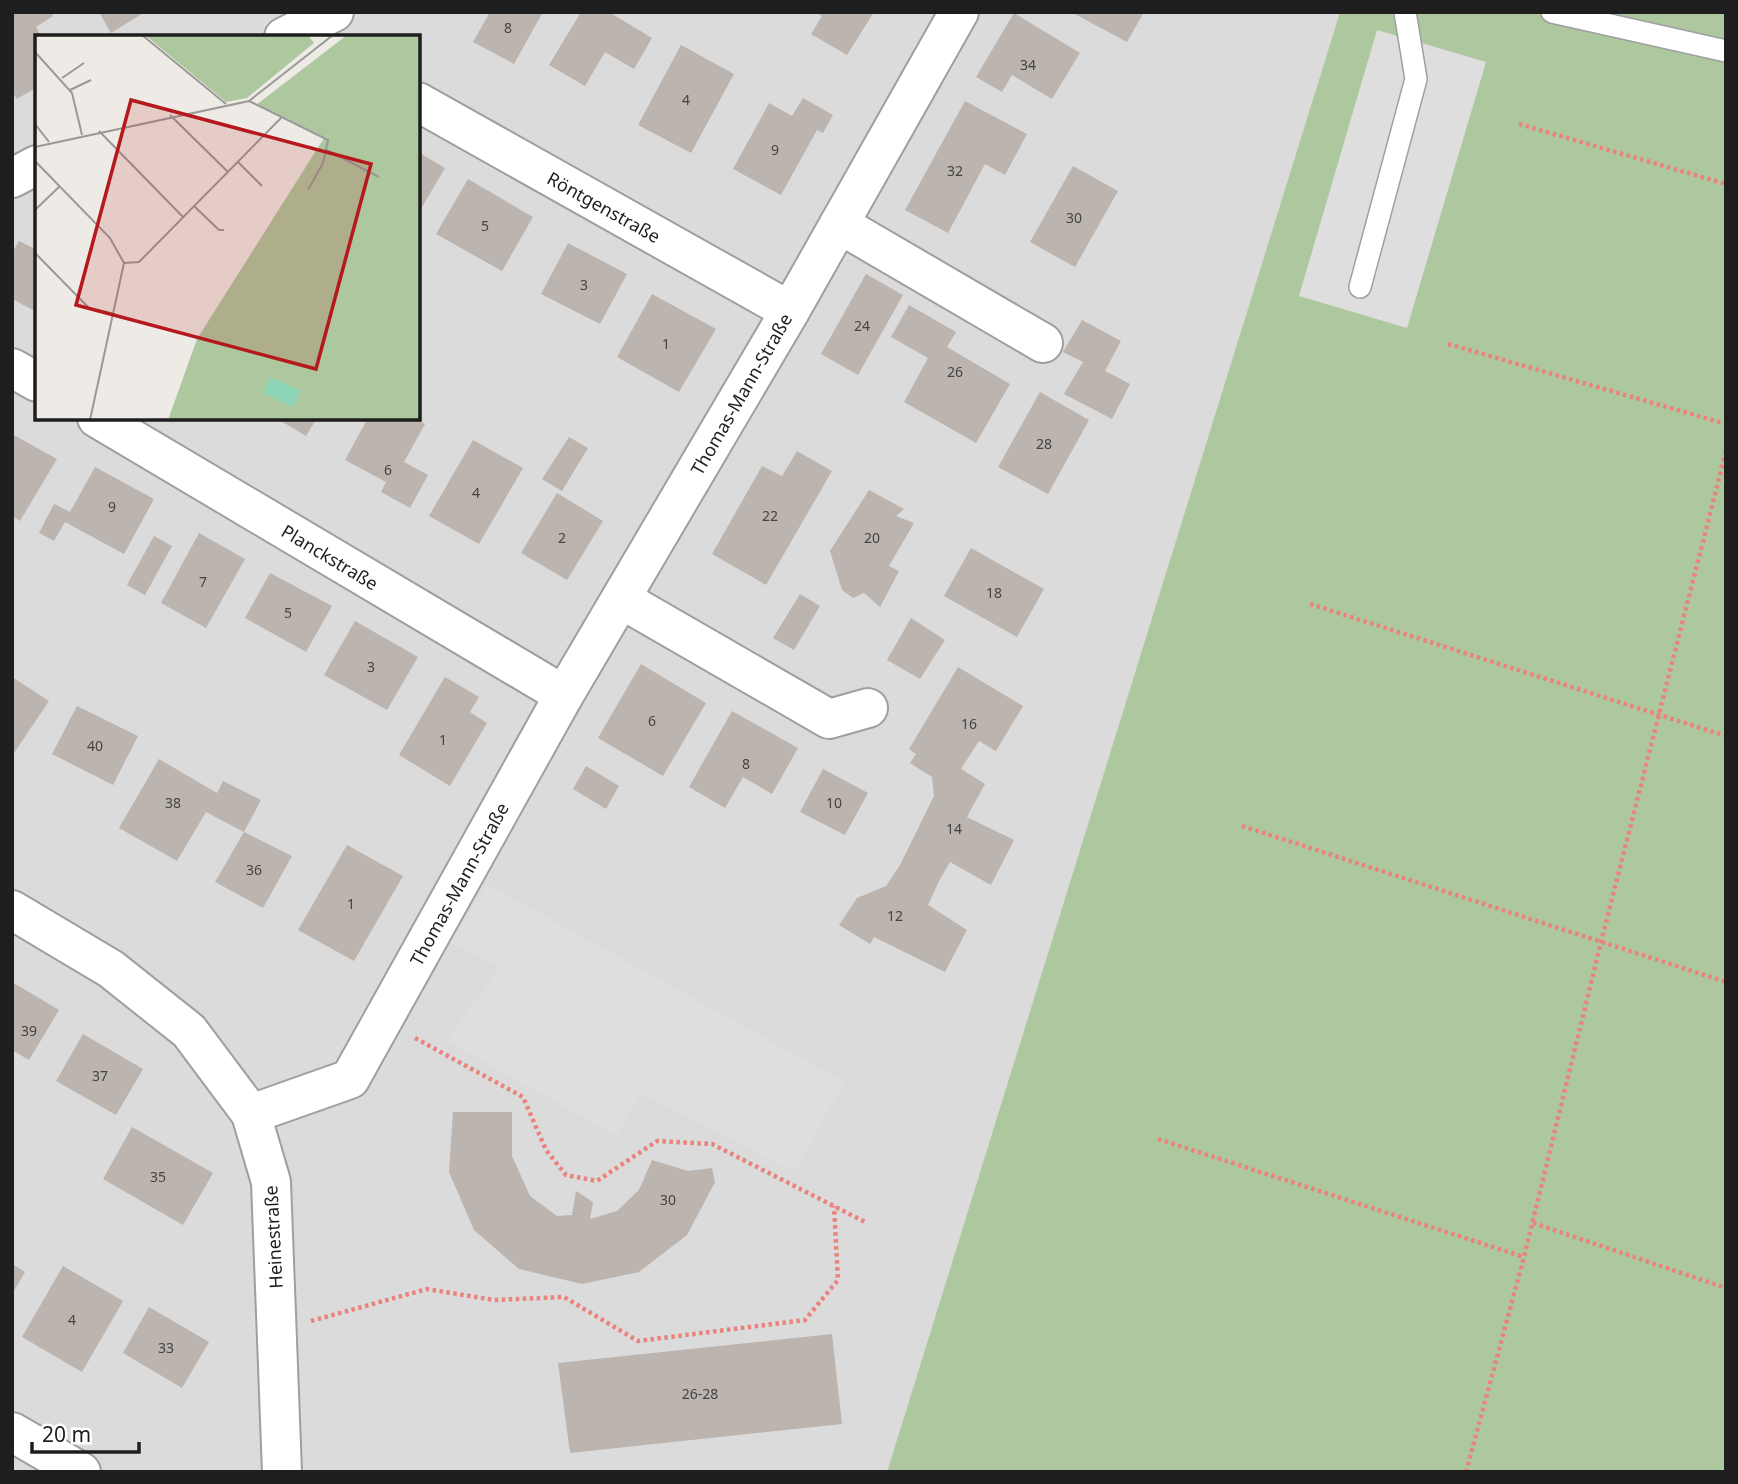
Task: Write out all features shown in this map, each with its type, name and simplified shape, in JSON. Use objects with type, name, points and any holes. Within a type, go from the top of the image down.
[{"type":"street","points":[[293,35],[334,12]]},
{"type":"street","name":"Thomas-Mann-Straße","points":[[251,1114],[350,1079],[564,695],[790,311],[959,12]]},
{"type":"street","name":"Röntgenstraße","points":[[420,103],[790,311]]},
{"type":"street","points":[[12,178],[35,166]]},
{"type":"street","points":[[839,224],[1043,343]]},
{"type":"street","points":[[12,368],[35,381]]},
{"type":"street","name":"Planckstraße","points":[[100,420],[564,695]]},
{"type":"street","points":[[621,600],[829,719],[868,708]]},
{"type":"street","name":"Heinestraße","points":[[12,910],[111,969],[189,1031],[251,1114],[271,1182],[282,1472]]},
{"type":"street","points":[[12,1432],[80,1472]]},
{"type":"lane","points":[[1360,287],[1416,79],[1405,12]]},
{"type":"lane","points":[[1552,12],[1726,51]]},
{"type":"path","points":[[1519,124],[1726,184]]},
{"type":"path","points":[[1448,344],[1726,424]]},
{"type":"path","points":[[1465,1472],[1533,1223],[1601,942],[1726,451]]},
{"type":"path","points":[[1310,604],[1726,736]]},
{"type":"path","points":[[1242,826],[1726,982]]},
{"type":"path","points":[[383,1020],[523,1097],[546,1150],[566,1175],[597,1181],[657,1141],[712,1144],[865,1222]]},
{"type":"path","points":[[1158,1139],[1524,1257]]},
{"type":"path","points":[[277,1331],[427,1289],[495,1300],[564,1297],[638,1341],[805,1320],[838,1280],[834,1206]]},
{"type":"path","points":[[1533,1223],[1726,1288]]},
{"type":"shaded area","points":[[12,12],[1340,12],[887,1472],[12,1472]]},
{"type":"shaded area","points":[[1377,30],[1486,62],[1407,328],[1299,296]]},
{"type":"shaded area","points":[[487,884],[844,1082],[795,1172],[642,1093],[616,1135],[447,1041],[500,967],[450,943]]},
{"type":"green space","points":[[1340,12],[1726,12],[1726,1472],[887,1472]]},
{"type":"building","points":[[12,12],[51,12],[53,16],[36,27],[41,35],[35,35],[35,88],[17,99],[12,92]]},
{"type":"building","points":[[99,12],[145,12],[111,33]]},
{"type":"building","points":[[490,12],[543,12],[514,64],[473,42]]},
{"type":"building","points":[[581,12],[609,12],[652,38],[634,69],[605,52],[585,86],[549,65]]},
{"type":"building","points":[[816,12],[874,12],[847,55],[811,34],[822,16]]},
{"type":"building","points":[[1071,12],[1144,12],[1127,42]]},
{"type":"building","points":[[1014,13],[1080,53],[1052,99],[1012,75],[1002,92],[976,77]]},
{"type":"building","points":[[681,45],[734,74],[691,153],[638,125]]},
{"type":"building","points":[[803,98],[833,115],[823,133],[817,130],[781,195],[733,169],[769,103],[792,116]]},
{"type":"building","points":[[965,101],[1027,134],[1005,175],[985,164],[948,233],[905,210]]},
{"type":"building","points":[[420,153],[445,168],[420,211]]},
{"type":"building","points":[[1073,166],[1118,191],[1075,267],[1030,242]]},
{"type":"building","points":[[468,179],[533,217],[502,271],[436,234]]},
{"type":"building","points":[[19,241],[35,249],[35,311],[12,299],[12,253]]},
{"type":"building","points":[[568,243],[627,274],[600,324],[541,294]]},
{"type":"building","points":[[866,274],[903,295],[858,375],[821,354]]},
{"type":"building","points":[[652,294],[716,329],[679,392],[617,357]]},
{"type":"building","points":[[909,305],[956,332],[947,347],[1010,384],[976,443],[904,402],[928,358],[891,337]]},
{"type":"building","points":[[1082,320],[1121,341],[1105,371],[1130,384],[1112,419],[1064,394],[1083,362],[1063,352]]},
{"type":"building","points":[[1040,392],[1089,420],[1048,494],[998,467]]},
{"type":"building","points":[[279,420],[316,420],[306,436]]},
{"type":"building","points":[[367,420],[418,420],[425,424],[404,462],[428,475],[410,508],[381,492],[386,482],[345,460]]},
{"type":"building","points":[[12,434],[57,459],[20,521],[12,516]]},
{"type":"building","points":[[569,437],[588,448],[562,491],[542,479]]},
{"type":"building","points":[[473,440],[523,468],[479,544],[429,516]]},
{"type":"building","points":[[797,451],[832,471],[766,585],[712,554],[762,466],[782,476]]},
{"type":"building","points":[[95,467],[154,499],[124,554],[65,522],[54,541],[39,533],[54,504],[70,512]]},
{"type":"building","points":[[869,490],[904,509],[896,516],[914,523],[889,566],[899,571],[880,607],[864,593],[853,598],[842,590],[830,551]]},
{"type":"building","points":[[557,493],[603,521],[567,580],[521,553]]},
{"type":"building","points":[[199,533],[245,559],[206,628],[161,603]]},
{"type":"building","points":[[154,536],[172,546],[145,595],[127,585]]},
{"type":"building","points":[[971,548],[1044,589],[1017,637],[944,596]]},
{"type":"building","points":[[270,573],[332,606],[306,652],[245,618]]},
{"type":"building","points":[[800,594],[820,606],[794,650],[773,638]]},
{"type":"building","points":[[911,618],[945,640],[920,679],[887,660]]},
{"type":"building","points":[[355,621],[418,657],[387,710],[324,675]]},
{"type":"building","points":[[641,664],[706,703],[663,776],[598,738]]},
{"type":"building","points":[[958,667],[1023,706],[996,751],[979,741],[961,769],[985,784],[967,817],[1014,840],[991,885],[950,862],[938,883],[928,905],[967,930],[945,972],[874,937],[870,944],[839,925],[857,898],[886,886],[900,865],[934,796],[932,777],[910,763],[916,754],[909,749]]},
{"type":"building","points":[[12,677],[49,701],[12,756]]},
{"type":"building","points":[[445,677],[479,697],[470,712],[487,723],[450,786],[399,755]]},
{"type":"building","points":[[77,706],[138,736],[113,785],[52,754]]},
{"type":"building","points":[[732,711],[798,748],[772,794],[743,777],[725,808],[689,787]]},
{"type":"building","points":[[159,759],[217,793],[223,781],[261,800],[244,832],[206,812],[177,861],[119,828]]},
{"type":"building","points":[[586,766],[619,786],[606,809],[573,789]]},
{"type":"building","points":[[823,769],[868,793],[845,835],[800,812]]},
{"type":"building","points":[[244,832],[292,856],[263,908],[215,882]]},
{"type":"building","points":[[347,845],[403,876],[354,961],[298,930]]},
{"type":"building","points":[[12,982],[59,1010],[29,1060],[12,1050]]},
{"type":"building","points":[[83,1034],[143,1069],[116,1115],[56,1081]]},
{"type":"building","points":[[453,1112],[512,1112],[512,1156],[530,1196],[557,1216],[572,1215],[576,1191],[593,1202],[590,1219],[617,1211],[639,1190],[652,1160],[688,1171],[712,1168],[715,1182],[687,1235],[639,1272],[582,1284],[519,1269],[474,1230],[449,1172]]},
{"type":"building","points":[[132,1127],[213,1173],[183,1225],[103,1179]]},
{"type":"building","points":[[12,1264],[25,1272],[12,1294]]},
{"type":"building","points":[[63,1266],[123,1301],[82,1372],[22,1337]]},
{"type":"building","points":[[149,1307],[209,1342],[182,1388],[123,1353]]},
{"type":"building","points":[[832,1334],[842,1424],[570,1453],[558,1363]]}]
